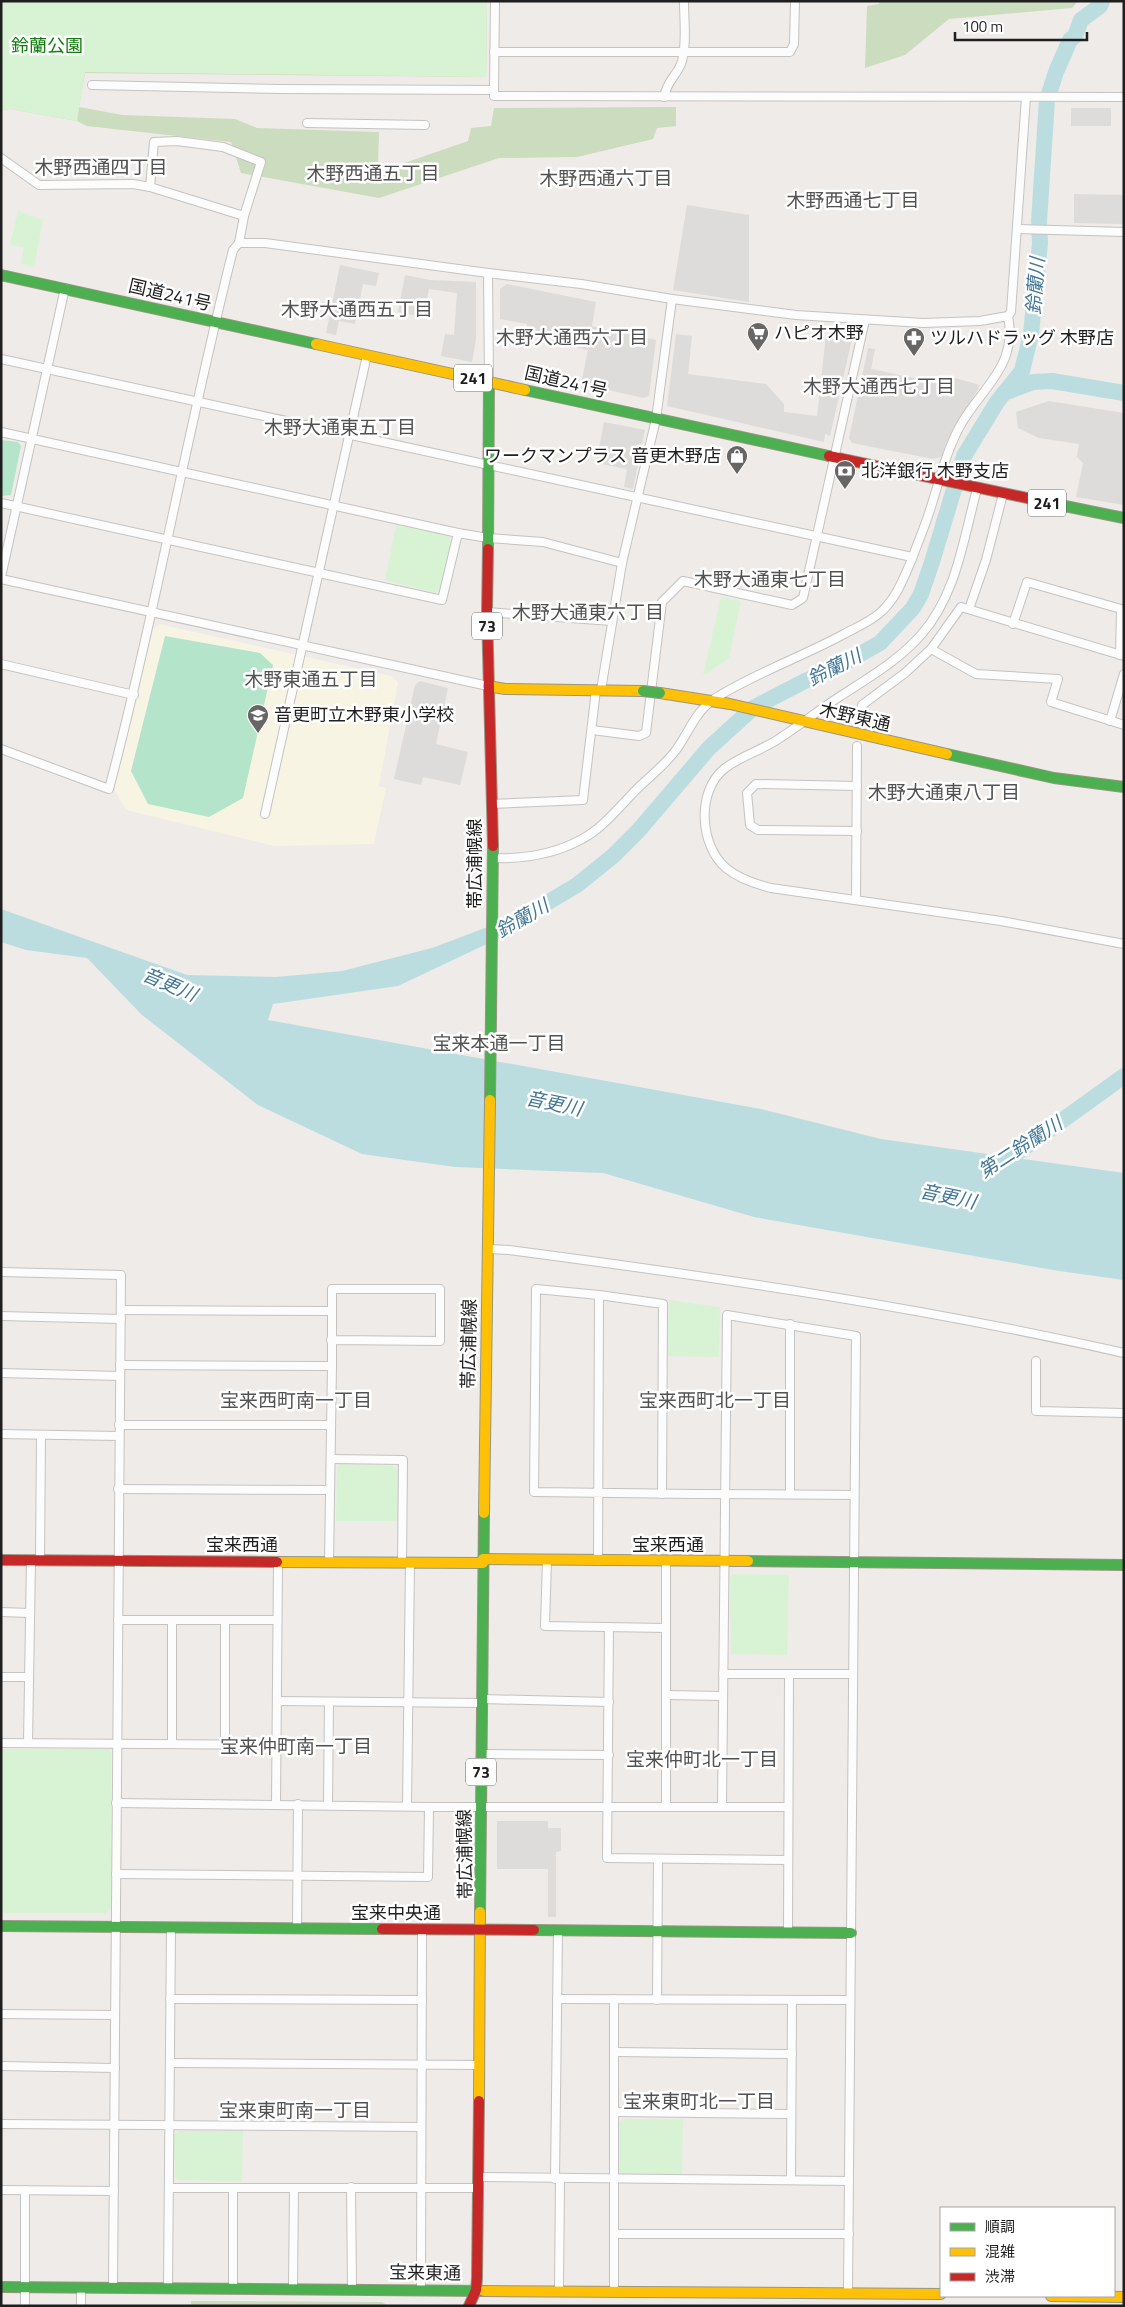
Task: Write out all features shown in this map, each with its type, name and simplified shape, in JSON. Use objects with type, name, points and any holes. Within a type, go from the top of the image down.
[{"type":"main road","name":"国道241号","points":[[1,275],[835,458],[1124,518]]},
{"type":"main road","name":"帯広浦幌線","points":[[469,2306],[476,2290],[478,2188],[486,1302],[489,1249],[493,858],[487,612],[489,381]]},
{"type":"main road","name":"木野東通","points":[[488,686],[505,689],[642,691],[712,701],[1054,778],[1124,787]]},
{"type":"main road","name":"宝来西通","points":[[1,1560],[406,1563],[547,1560],[1124,1565]]},
{"type":"main road","name":"宝来中央通","points":[[1,1926],[851,1933]]},
{"type":"main road","name":"宝来東通","points":[[1,2287],[293,2287],[421,2290],[940,2294]]},
{"type":"street","points":[[495,1],[494,96],[1124,97]]},
{"type":"street","points":[[664,97],[666,86],[681,64],[684,1]]},
{"type":"street","points":[[494,52],[790,52],[794,44],[795,1]]},
{"type":"street","points":[[92,85],[279,89],[494,90]]},
{"type":"street","points":[[239,243],[264,243],[581,284],[672,299],[796,315],[923,323],[980,321],[1008,316],[1012,312],[1026,97]]},
{"type":"street","points":[[307,123],[425,125]]},
{"type":"street","points":[[1,749],[109,789],[134,695],[214,322],[233,250],[239,243],[244,216],[261,162],[223,147],[177,141],[154,142],[150,187]]},
{"type":"street","points":[[1,158],[39,185],[133,184],[150,187],[244,216]]},
{"type":"street","points":[[1018,229],[1124,232]]},
{"type":"street","points":[[488,273],[489,381]]},
{"type":"street","points":[[65,288],[1,578],[488,686]]},
{"type":"street","points":[[491,804],[583,800],[598,690],[622,563],[639,498],[656,418],[672,299]]},
{"type":"street","points":[[493,858],[511,859],[538,855],[583,839],[601,825],[676,750],[694,718],[712,701],[734,687],[819,648],[882,611],[895,594],[912,556],[942,481],[942,464],[960,426],[1005,360],[1012,333],[1008,316]]},
{"type":"street","points":[[592,730],[639,736],[646,733],[662,602],[683,581],[792,605],[803,598],[865,320]]},
{"type":"street","points":[[265,814],[366,355]]},
{"type":"street","points":[[1,359],[196,400],[817,537],[912,556]]},
{"type":"street","points":[[1,432],[458,533],[488,538],[543,542],[622,563]]},
{"type":"street","points":[[974,488],[952,585],[932,622],[897,659],[780,738],[723,770],[711,787],[706,805],[704,821],[706,834],[725,868],[751,883],[771,888],[1001,921],[1124,944]]},
{"type":"street","points":[[969,609],[986,560],[1003,494]]},
{"type":"street","points":[[1,503],[442,600],[458,533]]},
{"type":"street","points":[[858,724],[862,705],[906,673],[931,649],[961,607],[1013,624],[1122,656],[1121,609],[1112,606],[1027,582],[1013,624]]},
{"type":"street","points":[[487,612],[612,621]]},
{"type":"street","points":[[931,649],[976,674],[1058,679],[1051,702],[1124,725]]},
{"type":"street","points":[[1,664],[134,695]]},
{"type":"street","points":[[1110,721],[1124,674]]},
{"type":"street","points":[[856,900],[857,746]]},
{"type":"street","points":[[857,786],[756,784],[747,793],[750,825],[758,830],[857,831]]},
{"type":"street","points":[[489,1249],[678,1272],[1033,1332],[1124,1353]]},
{"type":"street","points":[[1,1272],[121,1274],[113,2286]]},
{"type":"street","points":[[662,1494],[663,1304],[536,1288],[534,1492],[662,1494],[854,1494]]},
{"type":"street","points":[[330,1562],[330,1459],[332,1366],[331,1340],[332,1289],[440,1289],[440,1341],[331,1340]]},
{"type":"street","points":[[598,1561],[599,1295]]},
{"type":"street","points":[[121,1310],[332,1310]]},
{"type":"street","points":[[722,1806],[727,1315],[856,1336],[848,2292]]},
{"type":"street","points":[[1,1316],[121,1319]]},
{"type":"street","points":[[790,1324],[790,1494]]},
{"type":"street","points":[[1036,1361],[1036,1411],[1124,1413]]},
{"type":"street","points":[[120,1365],[332,1366]]},
{"type":"street","points":[[1,1373],[120,1376]]},
{"type":"street","points":[[119,1425],[331,1426]]},
{"type":"street","points":[[1,1434],[119,1436]]},
{"type":"street","points":[[28,1743],[30,1613],[36,1560],[41,1434]]},
{"type":"street","points":[[330,1459],[402,1460],[409,1702],[408,1806]]},
{"type":"street","points":[[118,1489],[330,1490]]},
{"type":"street","points":[[547,1560],[545,1626],[666,1628]]},
{"type":"street","points":[[276,1804],[278,1562]]},
{"type":"street","points":[[666,1562],[666,1806]]},
{"type":"street","points":[[1,1612],[30,1613]]},
{"type":"street","points":[[118,1620],[277,1620]]},
{"type":"street","points":[[172,1620],[172,1744]]},
{"type":"street","points":[[225,1620],[225,1745]]},
{"type":"street","points":[[609,1627],[607,1858],[788,1860]]},
{"type":"street","points":[[724,1674],[853,1674]]},
{"type":"street","points":[[788,1932],[789,1674]]},
{"type":"street","points":[[1,1677],[30,1677]]},
{"type":"street","points":[[666,1695],[724,1696]]},
{"type":"street","points":[[277,1701],[609,1702]]},
{"type":"street","points":[[328,1805],[330,1702]]},
{"type":"street","points":[[1,1743],[276,1745]]},
{"type":"street","points":[[481,1754],[609,1755]]},
{"type":"street","points":[[116,1803],[788,1807]]},
{"type":"street","points":[[296,1929],[298,1804]]},
{"type":"street","points":[[116,1874],[428,1877],[429,1806]]},
{"type":"street","points":[[657,2000],[658,1859]]},
{"type":"street","points":[[168,2287],[171,1928]]},
{"type":"street","points":[[421,2290],[422,1929]]},
{"type":"street","points":[[558,1931],[559,2290]]},
{"type":"street","points":[[557,1998],[850,2000]]},
{"type":"street","points":[[170,1999],[422,2000]]},
{"type":"street","points":[[614,1999],[614,2291]]},
{"type":"street","points":[[791,2180],[792,2000]]},
{"type":"street","points":[[1,2014],[115,2015]]},
{"type":"street","points":[[614,2052],[792,2054]]},
{"type":"street","points":[[170,2063],[479,2065]]},
{"type":"street","points":[[1,2066],[115,2068]]},
{"type":"street","points":[[614,2112],[791,2114]]},
{"type":"street","points":[[1,2124],[422,2127]]},
{"type":"street","points":[[478,2177],[848,2181]]},
{"type":"street","points":[[351,2187],[352,2288]]},
{"type":"street","points":[[170,2188],[478,2188]]},
{"type":"street","points":[[233,2188],[233,2287]]},
{"type":"street","points":[[293,2287],[294,2188]]},
{"type":"street","points":[[1,2190],[114,2191]]},
{"type":"street","points":[[25,2190],[25,2306]]},
{"type":"street","points":[[614,2234],[848,2234]]},
{"type":"street","points":[[81,2287],[81,2306]]},
{"type":"shaded area","points":[[1071,108],[1111,108],[1111,126],[1071,126]]},
{"type":"shaded area","points":[[1074,194],[1124,195],[1124,224],[1074,223]]},
{"type":"shaded area","points":[[687,205],[749,215],[749,302],[673,290]]},
{"type":"shaded area","points":[[340,265],[379,273],[376,286],[363,284],[355,324],[339,321],[336,335],[326,333]]},
{"type":"shaded area","points":[[405,275],[430,280],[476,282],[476,340],[472,362],[441,356],[445,334],[454,335],[457,293],[429,289],[423,317],[398,312]]},
{"type":"shaded area","points":[[507,284],[596,302],[592,326],[656,340],[649,396],[644,398],[581,384],[588,350],[554,343],[555,335],[527,330],[527,324],[500,319],[500,289]]},
{"type":"shaded area","points":[[676,334],[692,336],[688,374],[766,384],[784,404],[784,412],[817,416],[826,335],[852,339],[830,436],[825,434],[824,442],[667,406]]},
{"type":"shaded area","points":[[868,348],[875,349],[871,369],[947,385],[951,377],[980,385],[941,457],[933,459],[852,443],[849,438]]},
{"type":"shaded area","points":[[1049,401],[1124,413],[1124,505],[1076,497],[1083,463],[1077,457],[1079,444],[1039,438],[1018,428],[1016,412]]},
{"type":"shaded area","points":[[604,422],[645,430],[633,489],[624,487],[627,469],[596,463]]},
{"type":"shaded area","name":"音更町立木野東小学校","points":[[159,624],[391,676],[398,682],[379,786],[386,788],[374,844],[275,846],[126,810],[114,789],[153,630]]},
{"type":"shaded area","points":[[420,681],[448,688],[436,744],[468,752],[460,785],[423,777],[421,785],[394,779],[415,685]]},
{"type":"shaded area","points":[[497,1821],[548,1821],[548,1828],[561,1828],[561,1851],[556,1852],[556,1917],[548,1917],[548,1869],[497,1869]]},
{"type":"green space","name":"鈴蘭公園","points":[[1,1],[487,1],[486,77],[85,73],[79,107],[122,115],[235,119],[257,128],[379,132],[378,167],[396,166],[468,141],[471,128],[491,126],[494,108],[676,107],[676,126],[657,128],[653,139],[577,157],[499,158],[379,198],[241,173],[231,142],[87,126],[77,121],[10,109],[1,110]]},
{"type":"green space","name":"鈴蘭公園","points":[[1,1],[487,1],[486,77],[85,72],[77,121],[10,109],[1,110]]},
{"type":"green space","points":[[879,1],[1078,1],[1072,8],[949,19],[905,55],[865,68],[867,6],[879,4]]},
{"type":"green space","points":[[18,211],[43,220],[34,267],[21,264],[24,247],[10,245]]},
{"type":"green space","points":[[1,440],[18,442],[21,446],[11,495],[1,496]]},
{"type":"green space","points":[[396,525],[448,535],[451,542],[441,589],[436,593],[385,580]]},
{"type":"green space","points":[[721,597],[741,601],[729,658],[703,676]]},
{"type":"green space","points":[[165,636],[260,653],[273,665],[243,798],[209,817],[148,804],[131,771]]},
{"type":"green space","points":[[669,1300],[720,1307],[719,1357],[667,1356]]},
{"type":"green space","points":[[340,1464],[392,1466],[399,1471],[398,1521],[336,1521],[337,1468]]},
{"type":"green space","points":[[734,1574],[789,1575],[787,1655],[731,1654],[730,1577]]},
{"type":"green space","points":[[1,1749],[107,1749],[111,1752],[111,1908],[106,1913],[1,1913]]},
{"type":"green space","points":[[624,2119],[683,2119],[682,2174],[623,2175],[619,2171],[619,2123]]},
{"type":"green space","points":[[179,2131],[243,2131],[242,2182],[179,2180],[175,2178],[174,2135]]},
{"type":"green space","points":[[191,2301],[382,2302],[389,2306],[191,2306]]},
{"type":"water","name":"音更川","points":[[540,903],[547,906],[529,924],[398,986],[273,1004],[268,1020],[761,1109],[881,1139],[1124,1173],[1124,1280],[1059,1271],[754,1217],[603,1173],[455,1167],[362,1154],[258,1105],[142,1015],[87,958],[26,950],[1,942],[1,909],[187,975],[276,977],[342,971],[432,948],[514,917]]},
{"type":"waterway","name":"鈴蘭川","points":[[525,916],[577,885],[613,856],[639,830],[709,748],[753,708],[837,667],[880,643],[913,608],[921,594],[932,562],[964,456],[997,402],[1022,371],[1031,334],[1040,243],[1039,221],[1047,100],[1056,72],[1070,40],[1075,36],[1081,20],[1100,6],[1102,1]]},
{"type":"waterway","name":"第二鈴蘭川","points":[[1004,393],[1033,382],[1052,381],[1124,393]]},
{"type":"waterway","name":"第二鈴蘭川","points":[[996,1168],[1124,1076]]},
{"type":"traffic: fast","points":[[1,275],[316,344]]},
{"type":"traffic: fast","points":[[488,549],[489,381]]},
{"type":"traffic: fast","points":[[525,390],[829,456]]},
{"type":"traffic: fast","points":[[1060,505],[1124,518]]},
{"type":"traffic: fast","points":[[643,691],[660,693]]},
{"type":"traffic: fast","points":[[947,754],[1054,778],[1124,787]]},
{"type":"traffic: fast","points":[[490,1100],[493,846]]},
{"type":"traffic: fast","points":[[480,1912],[484,1513]]},
{"type":"traffic: fast","points":[[748,1561],[1124,1565]]},
{"type":"traffic: fast","points":[[1,1926],[382,1929]]},
{"type":"traffic: fast","points":[[534,1930],[851,1933]]},
{"type":"traffic: fast","points":[[1,2287],[484,2291]]},
{"type":"traffic: slow","points":[[316,344],[525,390]]},
{"type":"traffic: slow","points":[[488,686],[505,689],[643,691]]},
{"type":"traffic: slow","points":[[660,693],[730,704],[947,754]]},
{"type":"traffic: slow","points":[[484,1513],[490,1100]]},
{"type":"traffic: slow","points":[[483,1559],[748,1561]]},
{"type":"traffic: slow","points":[[277,1562],[483,1563]]},
{"type":"traffic: slow","points":[[479,2101],[480,1912]]},
{"type":"traffic: slow","points":[[484,2291],[940,2294]]},
{"type":"traffic: slow","points":[[1115,2297],[1124,2297]]},
{"type":"traffic: jam","points":[[829,456],[1060,505]]},
{"type":"traffic: jam","points":[[488,549],[487,612],[493,846]]},
{"type":"traffic: jam","points":[[1,1560],[277,1562]]},
{"type":"traffic: jam","points":[[382,1929],[534,1930]]},
{"type":"traffic: jam","points":[[469,2306],[476,2290],[477,2278],[479,2101]]},
{"type":"place","name":"ハピオ木野","points":[[758,352]]},
{"type":"place","name":"ツルハドラッグ 木野店","points":[[914,357]]},
{"type":"place","name":"ワークマンプラス 音更木野店","points":[[737,475]]},
{"type":"place","name":"北洋銀行 木野支店","points":[[845,490]]},
{"type":"place","name":"音更町立木野東小学校","points":[[258,734]]},
{"type":"district","name":"木野西通四丁目","points":[[101,167]]},
{"type":"district","name":"木野西通五丁目","points":[[373,173]]},
{"type":"district","name":"木野西通六丁目","points":[[606,178]]},
{"type":"district","name":"木野西通七丁目","points":[[853,200]]},
{"type":"district","name":"木野大通西五丁目","points":[[357,309]]},
{"type":"district","name":"木野大通西六丁目","points":[[572,337]]},
{"type":"district","name":"木野大通西七丁目","points":[[879,386]]},
{"type":"district","name":"木野大通東五丁目","points":[[340,427]]},
{"type":"district","name":"木野大通東七丁目","points":[[770,579]]},
{"type":"district","name":"木野大通東六丁目","points":[[588,612]]},
{"type":"district","name":"木野東通五丁目","points":[[311,679]]},
{"type":"district","name":"木野大通東八丁目","points":[[944,792]]},
{"type":"district","name":"宝来本通一丁目","points":[[499,1043]]},
{"type":"district","name":"宝来西町南一丁目","points":[[296,1400]]},
{"type":"district","name":"宝来西町北一丁目","points":[[715,1400]]},
{"type":"district","name":"宝来仲町南一丁目","points":[[296,1746]]},
{"type":"district","name":"宝来仲町北一丁目","points":[[702,1759]]},
{"type":"district","name":"宝来東町北一丁目","points":[[699,2101]]},
{"type":"district","name":"宝来東町南一丁目","points":[[295,2110]]}]
